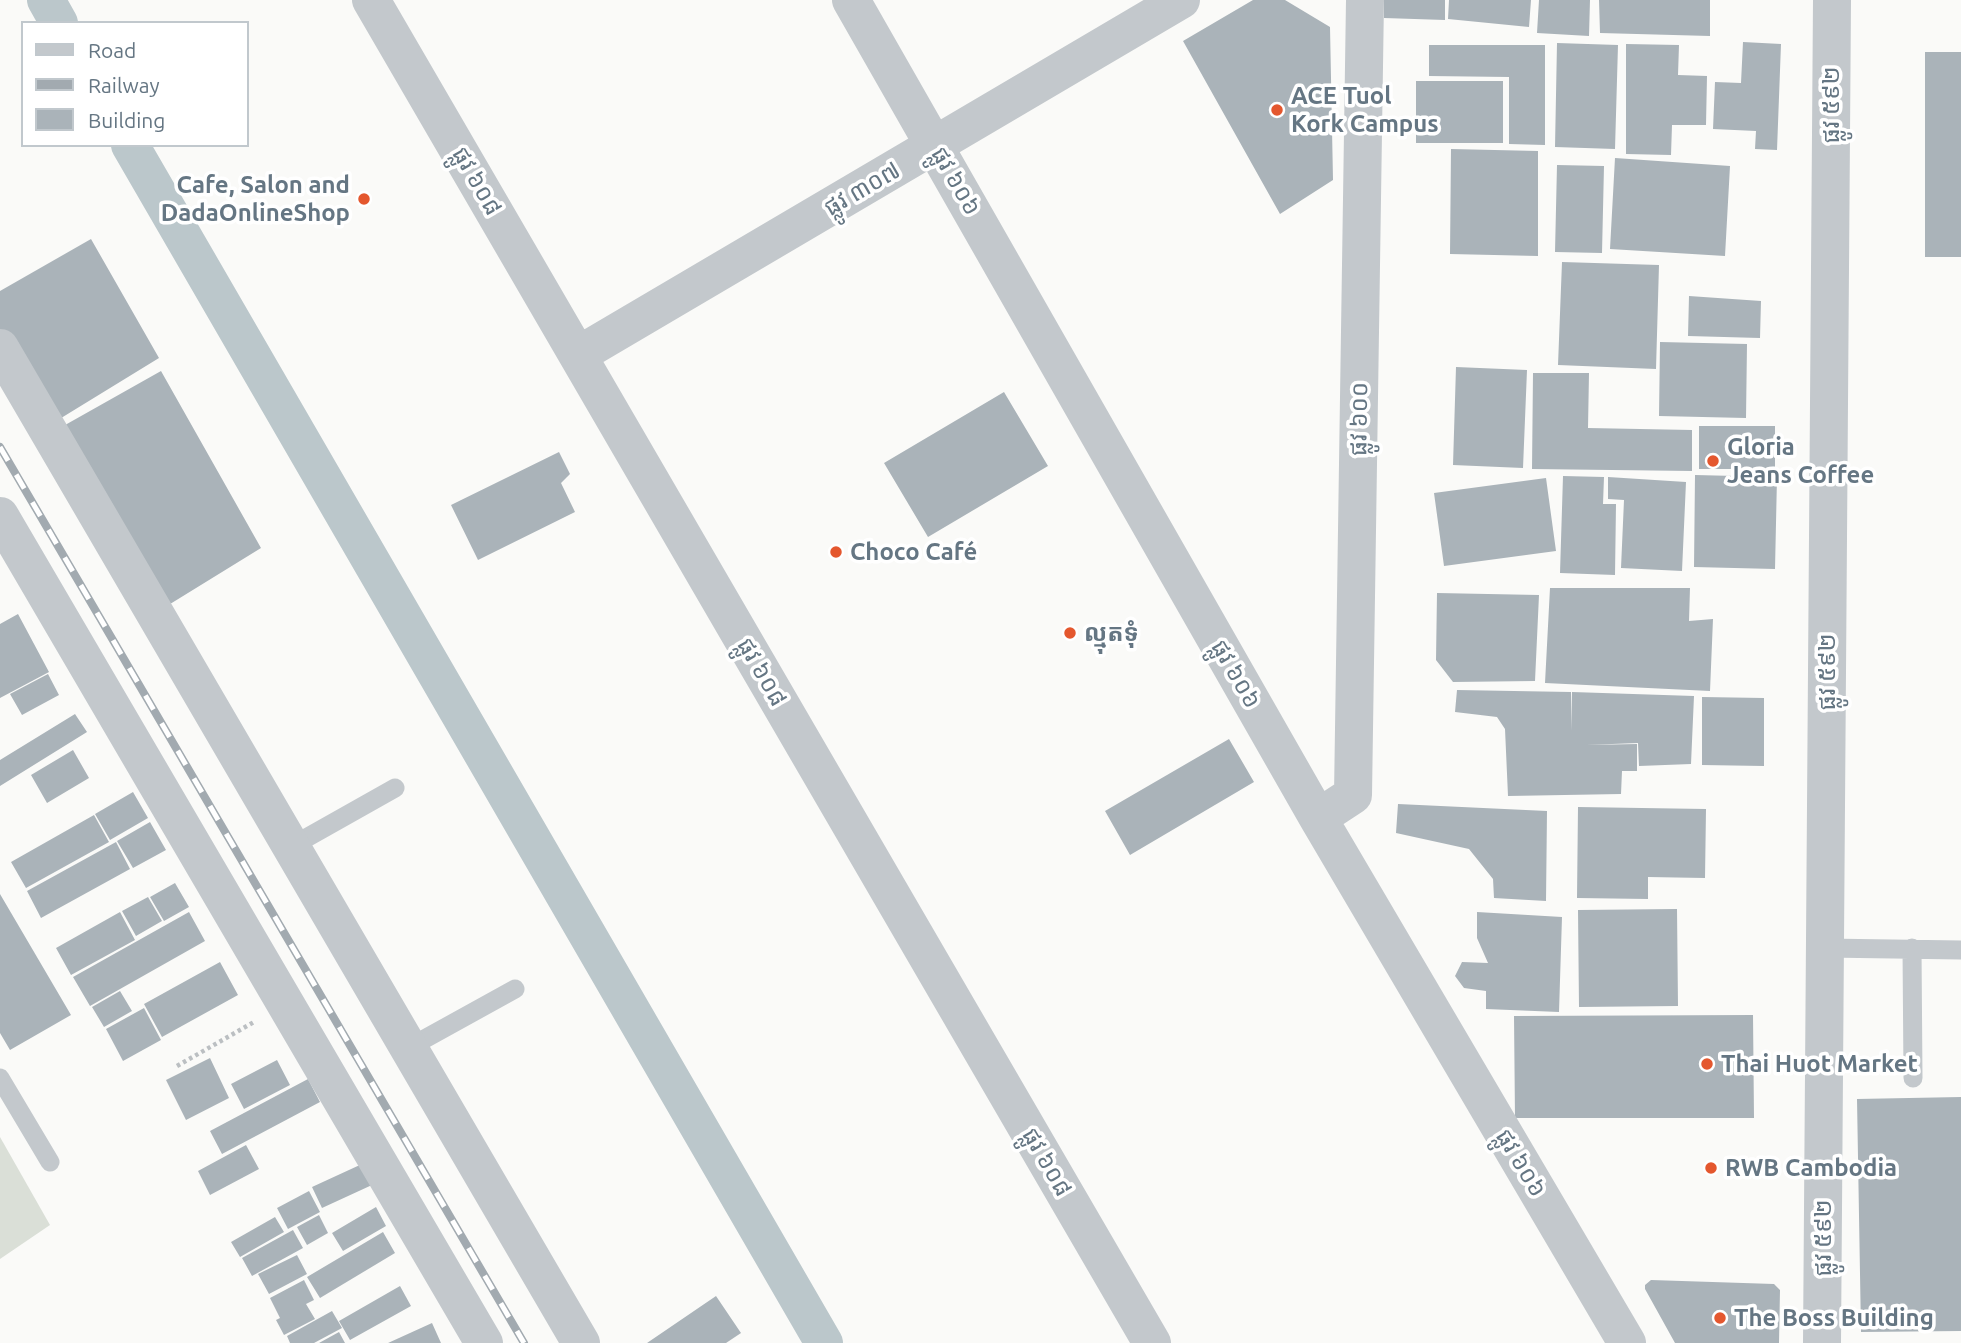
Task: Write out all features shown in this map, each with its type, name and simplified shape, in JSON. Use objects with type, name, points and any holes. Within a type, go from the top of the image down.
[{"type":"street","name":"ផ្លូវ ៦០៨","points":[[371,0],[1152,1343]]},
{"type":"street","name":"ផ្លូវ ៦០៦","points":[[852,0],[1318,818],[1628,1343]]},
{"type":"street","name":"ផ្លូវ ៣០៧","points":[[578,355],[1181,0]]},
{"type":"street","name":"ផ្លូវ ៦០០","points":[[1318,818],[1353,795],[1365,0]]},
{"type":"street","name":"ផ្លូវ ៥៩២","points":[[1822,1343],[1832,0]]},
{"type":"street","points":[[0,348],[581,1343]]},
{"type":"street","points":[[0,516],[484,1343]]},
{"type":"lane","points":[[292,846],[395,788]]},
{"type":"lane","points":[[1825,948],[1961,950]]},
{"type":"lane","points":[[1912,948],[1913,1078]]},
{"type":"lane","points":[[410,1047],[515,989]]},
{"type":"lane","points":[[0,1077],[50,1162]]},
{"type":"path","points":[[177,1066],[285,1004]]},
{"type":"shaded area","points":[[0,1137],[50,1225],[0,1259]]},
{"type":"building","name":"ACE Tuol Kork Campus","points":[[1253,0],[1285,0],[1330,27],[1333,180],[1280,214],[1183,41]]},
{"type":"building","points":[[1384,0],[1445,0],[1445,20],[1384,18]]},
{"type":"building","points":[[1449,0],[1531,0],[1529,27],[1448,19]]},
{"type":"building","points":[[1539,0],[1590,0],[1589,36],[1537,33]]},
{"type":"building","points":[[1599,0],[1710,0],[1710,36],[1600,33]]},
{"type":"building","points":[[1743,42],[1781,44],[1777,150],[1755,149],[1756,131],[1713,129],[1715,82],[1741,83]]},
{"type":"building","points":[[1557,43],[1618,45],[1615,149],[1555,147]]},
{"type":"building","points":[[1626,44],[1679,45],[1678,75],[1707,76],[1706,125],[1672,125],[1671,155],[1626,154]]},
{"type":"building","points":[[1429,45],[1545,45],[1545,145],[1509,144],[1509,77],[1429,76]]},
{"type":"building","points":[[1925,52],[1961,52],[1961,257],[1925,257]]},
{"type":"building","points":[[1416,81],[1503,81],[1503,143],[1416,143]]},
{"type":"building","points":[[1451,149],[1538,151],[1538,256],[1450,254]]},
{"type":"building","points":[[1615,158],[1730,166],[1725,256],[1610,249]]},
{"type":"building","points":[[1557,165],[1604,166],[1602,253],[1555,252]]},
{"type":"building","points":[[91,239],[159,358],[53,423],[0,334],[0,291]]},
{"type":"building","points":[[1562,262],[1659,265],[1656,369],[1558,365]]},
{"type":"building","points":[[1689,296],[1761,301],[1760,338],[1688,336]]},
{"type":"building","points":[[1660,342],[1747,344],[1746,418],[1659,416]]},
{"type":"building","points":[[1456,367],[1527,370],[1523,468],[1453,465]]},
{"type":"building","points":[[161,371],[261,548],[162,609],[58,429]]},
{"type":"building","points":[[1533,373],[1589,373],[1588,428],[1692,430],[1692,471],[1532,469]]},
{"type":"building","points":[[1004,392],[1048,466],[928,537],[884,463]]},
{"type":"building","points":[[1699,426],[1775,426],[1775,469],[1699,469]]},
{"type":"building","points":[[559,452],[570,474],[561,483],[575,512],[478,560],[451,505]]},
{"type":"building","points":[[1695,475],[1777,477],[1775,569],[1694,567]]},
{"type":"building","points":[[1563,476],[1604,477],[1603,504],[1616,504],[1615,575],[1560,573]]},
{"type":"building","points":[[1608,477],[1686,482],[1682,571],[1621,568],[1624,500],[1608,499]]},
{"type":"building","points":[[1546,478],[1556,551],[1444,566],[1434,493]]},
{"type":"building","points":[[1550,588],[1690,588],[1689,621],[1713,619],[1710,691],[1545,683]]},
{"type":"building","points":[[1437,593],[1539,595],[1535,681],[1453,682],[1436,660]]},
{"type":"building","points":[[18,614],[49,672],[0,698],[0,624]]},
{"type":"building","points":[[48,674],[59,695],[22,715],[10,694]]},
{"type":"building","points":[[1457,690],[1571,692],[1571,731],[1572,692],[1694,696],[1691,764],[1639,766],[1638,743],[1586,745],[1637,744],[1637,771],[1622,771],[1621,794],[1508,796],[1505,729],[1497,717],[1455,712]]},
{"type":"building","points":[[1702,697],[1764,698],[1764,766],[1702,765]]},
{"type":"building","points":[[75,714],[87,732],[0,786],[0,760]]},
{"type":"building","points":[[1229,739],[1254,782],[1130,855],[1105,811]]},
{"type":"building","points":[[73,750],[89,778],[47,803],[31,775]]},
{"type":"building","points":[[133,792],[148,818],[110,840],[95,814]]},
{"type":"building","points":[[1398,804],[1547,811],[1546,901],[1494,898],[1493,879],[1469,849],[1396,833]]},
{"type":"building","points":[[1578,807],[1706,809],[1705,878],[1648,877],[1648,899],[1577,898]]},
{"type":"building","points":[[94,815],[109,842],[26,888],[11,862]]},
{"type":"building","points":[[150,822],[166,850],[133,868],[117,841]]},
{"type":"building","points":[[116,842],[130,869],[41,918],[27,891]]},
{"type":"building","points":[[175,883],[189,907],[164,921],[150,897]]},
{"type":"building","points":[[0,894],[71,1015],[10,1050],[0,1033]]},
{"type":"building","points":[[148,897],[162,921],[136,936],[122,911]]},
{"type":"building","points":[[1677,909],[1678,1006],[1579,1007],[1578,910]]},
{"type":"building","points":[[120,912],[135,940],[71,975],[56,948]]},
{"type":"building","points":[[189,912],[205,941],[90,1006],[73,977]]},
{"type":"building","points":[[1477,912],[1562,917],[1559,1012],[1486,1009],[1486,991],[1464,988],[1455,976],[1462,962],[1488,963],[1477,938]]},
{"type":"building","points":[[220,962],[238,995],[162,1037],[144,1004]]},
{"type":"building","points":[[120,991],[132,1011],[104,1027],[92,1007]]},
{"type":"building","points":[[144,1008],[161,1040],[123,1061],[106,1029]]},
{"type":"building","points":[[1753,1015],[1754,1118],[1515,1118],[1514,1016]]},
{"type":"building","points":[[210,1058],[229,1098],[186,1120],[166,1080]]},
{"type":"building","points":[[277,1060],[290,1085],[244,1109],[231,1084]]},
{"type":"building","points":[[308,1079],[320,1102],[222,1154],[210,1131]]},
{"type":"building","points":[[1961,1097],[1961,1331],[1861,1332],[1857,1099]]},
{"type":"building","points":[[246,1145],[259,1169],[210,1195],[198,1171]]},
{"type":"building","points":[[362,1164],[372,1185],[322,1208],[312,1187]]},
{"type":"building","points":[[309,1191],[320,1212],[288,1229],[277,1208]]},
{"type":"building","points":[[376,1207],[386,1226],[343,1251],[332,1233]]},
{"type":"building","points":[[319,1215],[328,1233],[307,1245],[297,1227]]},
{"type":"building","points":[[275,1217],[284,1232],[240,1257],[231,1242]]},
{"type":"building","points":[[293,1230],[303,1248],[252,1276],[242,1258]]},
{"type":"building","points":[[383,1232],[395,1253],[320,1298],[307,1277]]},
{"type":"building","points":[[297,1255],[307,1274],[269,1294],[258,1274]]},
{"type":"building","points":[[304,1280],[314,1300],[306,1304],[315,1319],[284,1335],[276,1320],[280,1318],[270,1298]]},
{"type":"building","name":"The Boss Building","points":[[1651,1280],[1774,1284],[1780,1290],[1779,1343],[1675,1343],[1645,1289],[1645,1285]]},
{"type":"building","points":[[400,1286],[411,1306],[350,1340],[339,1321]]},
{"type":"building","points":[[716,1296],[741,1333],[726,1343],[647,1343]]},
{"type":"building","points":[[332,1311],[342,1328],[314,1343],[290,1343],[287,1336]]},
{"type":"building","points":[[432,1323],[441,1343],[388,1343]]},
{"type":"building","points":[[339,1332],[345,1343],[319,1343]]},
{"type":"waterway","points":[[46,0],[58,21]]},
{"type":"waterway","points":[[131,147],[824,1343]]},
{"type":"railway","points":[[0,447],[524,1343]]},
{"type":"place","name":"ACE Tuol Kork Campus","points":[[1277,110]]},
{"type":"place","name":"Cafe, Salon and DadaOnlineShop","points":[[364,199]]},
{"type":"place","name":"Gloria Jeans Coffee","points":[[1713,461]]},
{"type":"place","name":"Choco Café","points":[[836,552]]},
{"type":"place","name":"ល្មុតទុំ","points":[[1070,633]]},
{"type":"place","name":"Thai Huot Market","points":[[1707,1064]]},
{"type":"place","name":"RWB Cambodia","points":[[1711,1168]]},
{"type":"place","name":"The Boss Building","points":[[1720,1318]]}]
